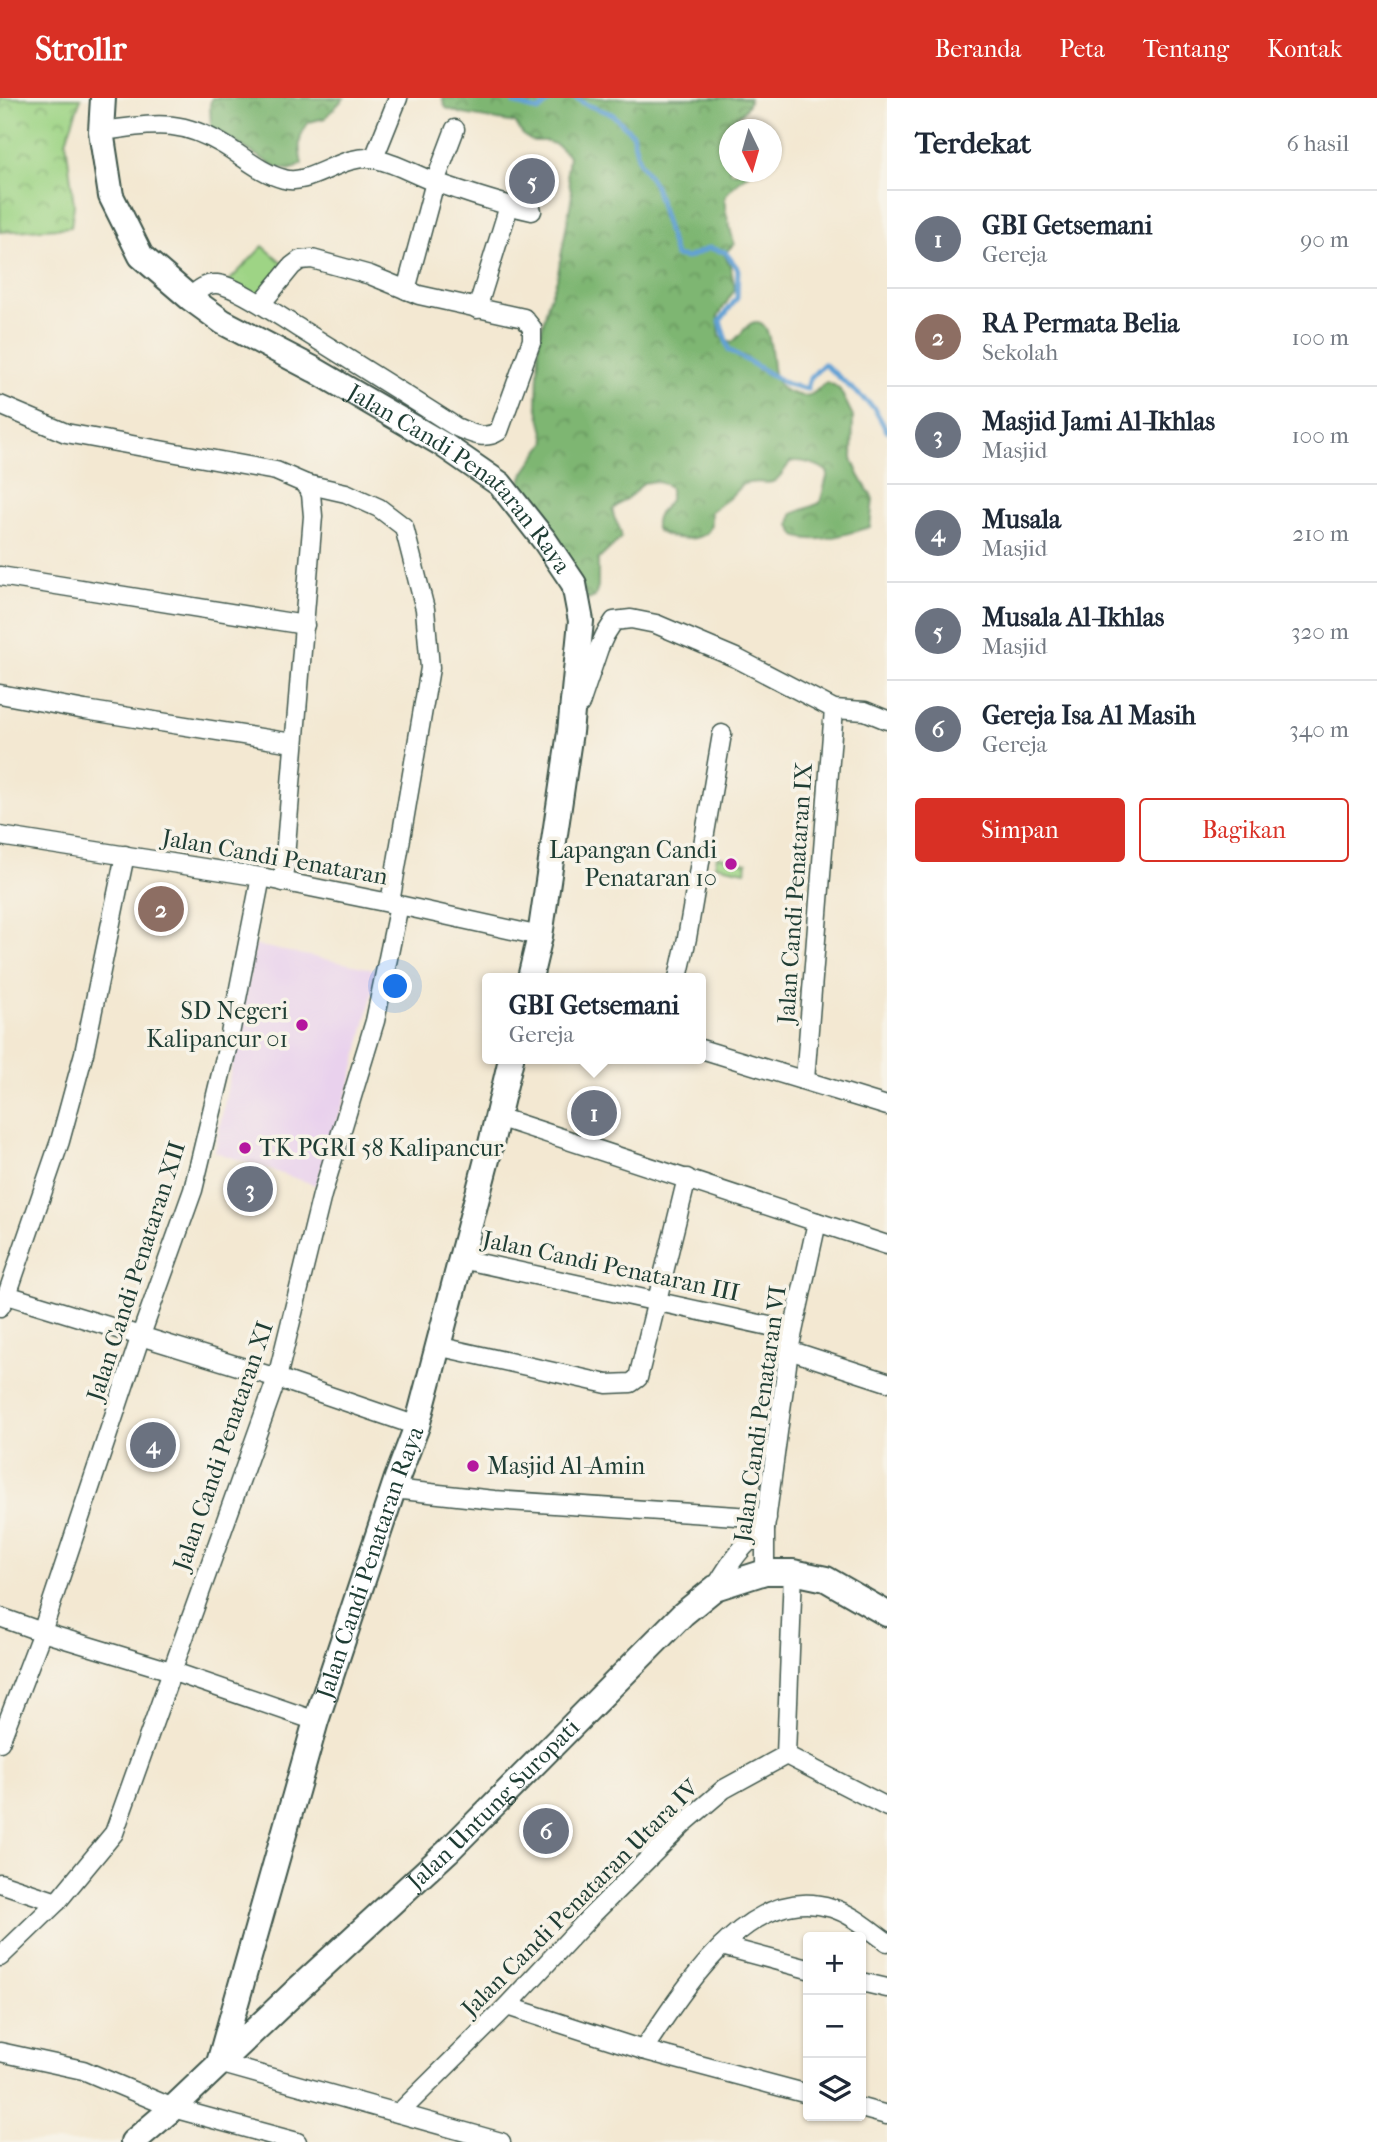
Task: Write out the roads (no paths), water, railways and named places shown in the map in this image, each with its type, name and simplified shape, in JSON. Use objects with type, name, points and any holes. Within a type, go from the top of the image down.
[{"type":"main road","name":"Jalan Candi Penataran Raya","points":[[103,98],[101,131],[111,195],[141,256],[190,298],[223,321],[315,370],[442,444],[500,484],[574,583],[581,621],[570,732],[540,936],[531,973]]},
{"type":"main road","name":"Jalan Candi Penataran Raya","points":[[219,2063],[316,1721],[393,1489],[417,1426],[510,1064]]},
{"type":"main road","name":"Jalan Untung Suropati","points":[[133,2142],[448,1852],[683,1614],[715,1588],[765,1572],[793,1573],[826,1579],[887,1614]]},
{"type":"street","points":[[374,158],[398,98]]},
{"type":"street","points":[[101,131],[167,124],[198,131],[256,167],[285,180],[311,176],[335,164],[374,158],[435,182],[532,211]]},
{"type":"street","points":[[406,290],[435,182],[455,129]]},
{"type":"street","points":[[477,309],[509,206]]},
{"type":"street","points":[[190,298],[198,290],[215,283],[225,286],[261,304],[456,427],[482,437],[492,436],[499,431],[532,340],[532,328],[524,318],[419,295],[370,275],[312,259],[300,260],[292,267],[261,304]]},
{"type":"street","name":"Jalan Candi Penataran XI","points":[[0,405],[66,433],[276,471],[306,484],[346,493],[379,508],[404,527],[425,609],[429,668],[375,1021],[322,1195],[277,1378],[114,1833],[57,1902],[0,1957]]},
{"type":"street","points":[[284,882],[313,516],[306,484]]},
{"type":"street","points":[[0,576],[305,625]]},
{"type":"street","points":[[570,732],[605,635],[614,621],[632,619],[656,624],[736,658],[834,709],[865,711],[887,720]]},
{"type":"street","points":[[0,694],[293,743]]},
{"type":"street","name":"Jalan Candi Penataran IX","points":[[804,1080],[834,709]]},
{"type":"street","points":[[679,973],[722,734]]},
{"type":"street","name":"Jalan Candi Penataran","points":[[0,836],[261,877],[540,936]]},
{"type":"street","points":[[125,855],[84,1053],[60,1141],[2,1303],[141,1335],[417,1426]]},
{"type":"street","name":"Jalan Candi Penataran XII","points":[[0,1742],[42,1632],[141,1335],[193,1190],[227,1049],[261,877]]},
{"type":"street","points":[[706,1051],[887,1106]]},
{"type":"street","points":[[498,1117],[887,1245]]},
{"type":"street","points":[[437,1346],[607,1384],[631,1383],[638,1378],[687,1178]]},
{"type":"street","name":"Jalan Candi Penataran VI","points":[[765,1572],[766,1523],[789,1350],[817,1222]]},
{"type":"street","name":"Jalan Candi Penataran III","points":[[461,1259],[792,1331]]},
{"type":"street","points":[[789,1350],[887,1382]]},
{"type":"street","points":[[393,1489],[766,1523]]},
{"type":"street","points":[[715,1588],[735,1555],[766,1523]]},
{"type":"street","points":[[793,1573],[786,1755],[887,1807]]},
{"type":"street","points":[[0,1617],[171,1671],[316,1721]]},
{"type":"street","name":"Jalan Candi Penataran Utara IV","points":[[399,2113],[683,1824],[724,1789],[786,1755]]},
{"type":"street","points":[[0,1883],[57,1902]]},
{"type":"street","points":[[643,2050],[700,1969],[722,1946],[772,1911],[809,1905],[830,1907],[855,1919],[887,1942]]},
{"type":"street","points":[[722,1946],[803,1968]]},
{"type":"street","points":[[866,1983],[887,1988]]},
{"type":"street","points":[[507,2006],[643,2050],[803,2093]]},
{"type":"street","points":[[0,2052],[83,2070],[173,2108],[297,2142]]},
{"type":"street","points":[[219,2063],[501,2142]]},
{"type":"street","points":[[866,2109],[887,2115]]},
{"type":"waterway","points":[[512,98],[514,103],[538,111],[553,98]]},
{"type":"waterway","points":[[576,98],[612,114],[632,133],[639,161],[655,186],[675,256],[687,258],[709,248],[725,252],[738,269],[737,298],[720,321],[729,350],[787,384],[807,389],[810,378],[824,364],[874,408],[887,431]]},
{"type":"place","name":"Musala Al-Ikhlas","points":[[532,181]]},
{"type":"place","name":"Lapangan Candi Penataran 10","points":[[731,864]]},
{"type":"place","name":"RA Permata Belia","points":[[161,909]]},
{"type":"place","name":"SD Negeri Kalipancur 01","points":[[302,1025]]},
{"type":"place","name":"GBI Getsemani","points":[[594,1113]]},
{"type":"place","name":"TK PGRI 58 Kalipancur","points":[[245,1148]]},
{"type":"place","name":"Masjid Jami Al-Ikhlas","points":[[250,1189]]},
{"type":"place","name":"Musala","points":[[153,1445]]},
{"type":"place","name":"Masjid Al-Amin","points":[[473,1466]]},
{"type":"place","name":"Gereja Isa Al Masih","points":[[546,1831]]}]
